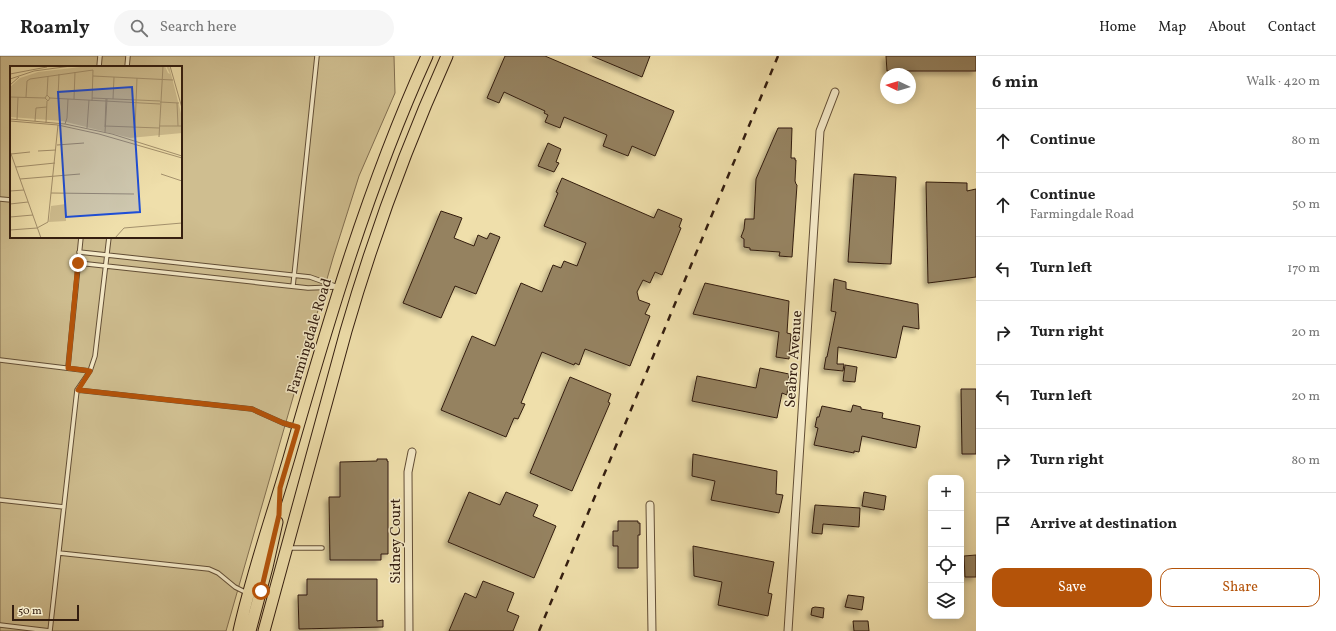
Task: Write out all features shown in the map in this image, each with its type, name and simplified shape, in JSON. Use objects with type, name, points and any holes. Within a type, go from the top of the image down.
[{"type":"main road","name":"Farmingdale Road","points":[[240,631],[249,594],[339,287],[377,176],[399,120],[427,56]]},
{"type":"main road","points":[[264,631],[338,357],[359,286],[400,171],[447,56]]},
{"type":"main road","points":[[250,631],[266,573],[279,515],[280,488]]},
{"type":"street","name":"Seabro Avenue","points":[[788,631],[820,131],[835,92]]},
{"type":"street","name":"Sidney Court","points":[[409,631],[408,472],[412,452]]},
{"type":"street","points":[[650,505],[652,631]]},
{"type":"lane","points":[[99,66],[100,56]]},
{"type":"lane","points":[[127,66],[128,56]]},
{"type":"lane","points":[[293,286],[317,56]]},
{"type":"lane","points":[[0,199],[10,200]]},
{"type":"lane","points":[[68,368],[81,238]]},
{"type":"lane","points":[[0,625],[50,631],[78,390],[94,363],[98,343],[109,238]]},
{"type":"lane","points":[[79,252],[310,277],[339,287]]},
{"type":"lane","points":[[78,263],[308,288],[339,287]]},
{"type":"lane","points":[[0,360],[90,371]]},
{"type":"lane","points":[[78,390],[252,409],[283,423],[298,427]]},
{"type":"lane","points":[[0,500],[64,507]]},
{"type":"lane","points":[[287,548],[322,548]]},
{"type":"lane","points":[[59,553],[209,569],[218,573],[235,587],[249,594]]},
{"type":"shaded area","points":[[0,56],[394,56],[395,93],[359,176],[333,258],[226,631],[0,631]]},
{"type":"building","points":[[505,56],[545,56],[674,111],[655,156],[632,146],[628,156],[603,146],[607,135],[564,117],[560,128],[545,122],[548,115],[544,113],[545,111],[504,92],[499,103],[487,98]]},
{"type":"building","points":[[592,56],[650,56],[642,77]]},
{"type":"building","points":[[886,56],[976,56],[976,71],[916,71],[916,68],[887,68]]},
{"type":"building","points":[[778,128],[792,128],[791,158],[795,158],[796,160],[795,181],[797,185],[792,257],[779,256],[780,252],[750,250],[750,248],[744,247],[744,239],[741,237],[745,219],[754,219],[756,179]]},
{"type":"building","points":[[548,143],[561,149],[556,162],[559,163],[554,172],[538,166]]},
{"type":"building","points":[[854,174],[896,177],[891,264],[848,262]]},
{"type":"building","points":[[562,178],[654,218],[658,209],[682,219],[679,227],[681,228],[662,275],[655,272],[650,283],[643,280],[637,292],[639,300],[650,304],[645,314],[650,316],[630,366],[585,349],[579,365],[575,363],[574,365],[542,352],[521,403],[525,404],[518,419],[514,418],[506,437],[441,410],[472,336],[495,346],[521,283],[542,292],[553,265],[561,268],[564,261],[577,266],[586,243],[544,226],[558,193],[556,192]]},
{"type":"building","points":[[926,182],[967,183],[967,191],[976,189],[976,277],[928,283]]},
{"type":"building","points":[[441,211],[462,218],[454,238],[474,246],[478,235],[487,239],[490,233],[500,237],[476,294],[455,286],[441,318],[403,303]]},
{"type":"building","points":[[834,279],[846,282],[846,289],[918,304],[919,329],[903,326],[896,358],[838,347],[837,364],[844,364],[843,371],[824,369],[836,312],[831,311]]},
{"type":"building","points":[[705,283],[789,301],[787,333],[791,334],[789,359],[776,357],[779,332],[693,314]]},
{"type":"building","points":[[845,365],[857,367],[855,382],[843,381]]},
{"type":"building","points":[[760,368],[789,374],[787,395],[782,393],[777,418],[692,401],[697,376],[756,388]]},
{"type":"building","points":[[570,377],[611,394],[608,402],[610,403],[572,491],[530,473]]},
{"type":"building","points":[[961,389],[976,389],[976,454],[962,454]]},
{"type":"building","points":[[853,405],[861,407],[861,409],[883,413],[882,418],[920,426],[916,448],[862,436],[859,452],[854,451],[854,453],[814,445],[818,428],[815,427],[817,417],[819,417],[822,406],[851,412]]},
{"type":"building","points":[[693,454],[777,471],[776,494],[783,495],[779,513],[711,500],[715,481],[692,476]]},
{"type":"building","points":[[377,459],[387,459],[388,461],[388,554],[381,554],[381,560],[330,560],[329,497],[340,497],[340,462],[377,461]]},
{"type":"building","points":[[469,492],[500,505],[506,492],[538,505],[533,516],[556,526],[534,578],[448,542]]},
{"type":"building","points":[[864,492],[886,496],[884,510],[862,506]]},
{"type":"building","points":[[815,505],[860,508],[859,527],[823,524],[822,534],[812,533]]},
{"type":"building","points":[[618,521],[638,521],[638,523],[640,523],[640,535],[638,535],[638,568],[618,568],[618,546],[613,546],[613,531],[618,531]]},
{"type":"building","points":[[693,546],[774,562],[768,593],[772,594],[768,616],[718,605],[722,582],[694,576]]},
{"type":"building","points":[[976,555],[976,577],[965,577],[964,556]]},
{"type":"building","points":[[307,579],[377,579],[377,621],[383,620],[383,627],[299,629],[298,595],[307,595]]},
{"type":"building","points":[[483,581],[514,593],[507,611],[519,616],[513,631],[449,631],[465,593],[476,598]]},
{"type":"building","points":[[848,595],[864,597],[862,610],[845,607]]},
{"type":"building","points":[[812,608],[824,608],[823,618],[811,615]]},
{"type":"building","points":[[853,621],[868,621],[869,631],[854,631]]},
{"type":"railway","points":[[539,631],[778,56]]},
{"type":"route","points":[[78,263],[68,368],[90,371],[81,383],[78,390],[252,409],[283,423],[298,427],[280,488],[279,515],[261,591]]}]
